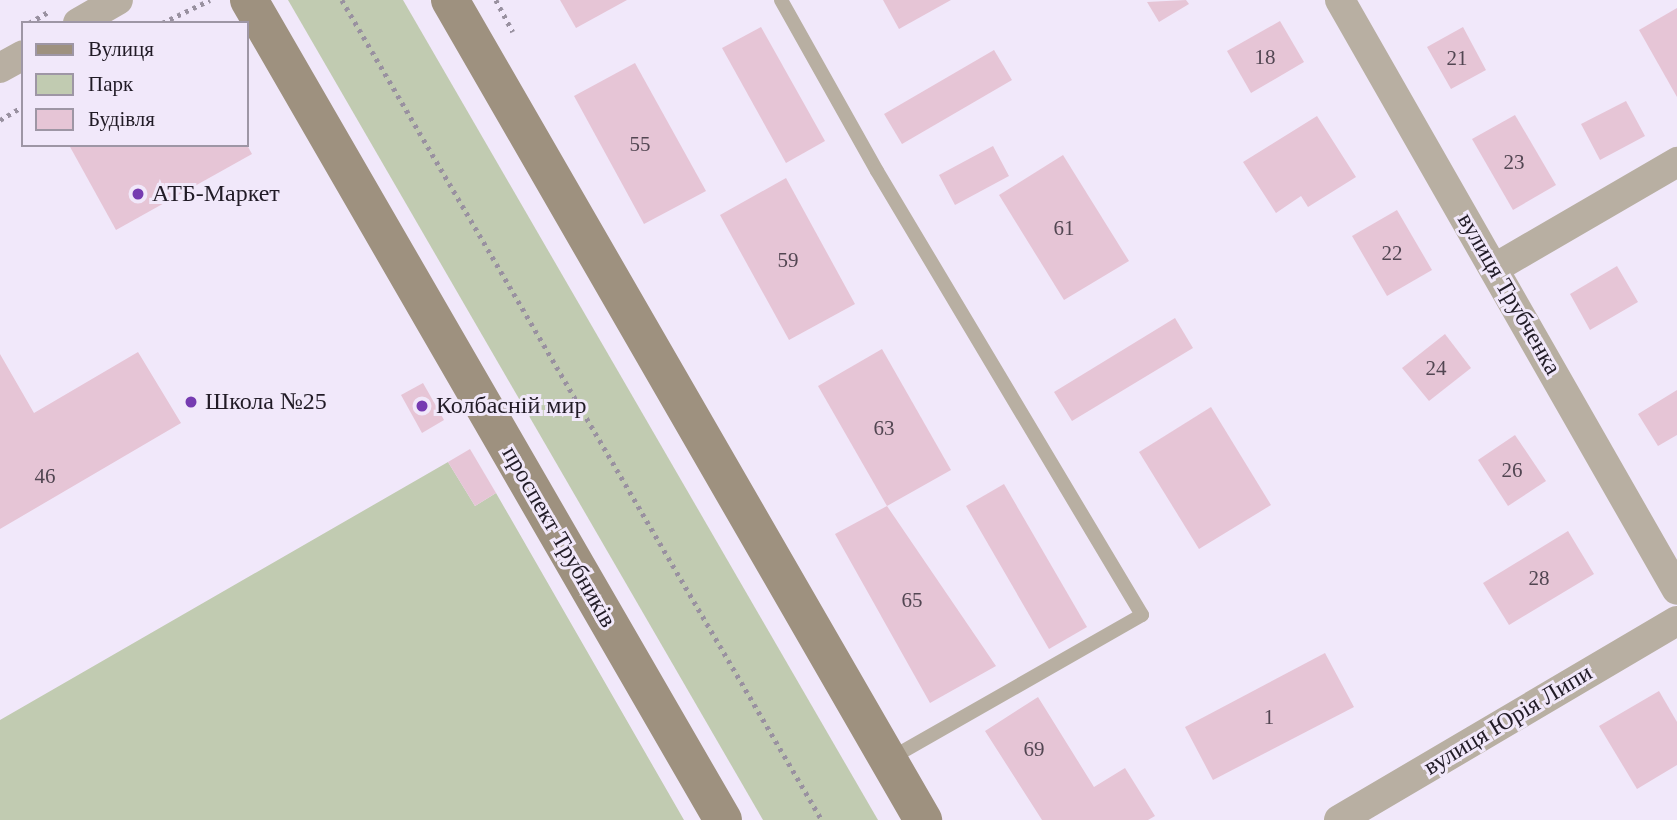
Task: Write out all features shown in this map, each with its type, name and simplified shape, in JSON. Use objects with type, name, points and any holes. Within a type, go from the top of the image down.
[{"type":"main road","name":"проспект Трубників","points":[[249,0],[723,820]]},
{"type":"main road","points":[[450,0],[923,820]]},
{"type":"street","points":[[81,21],[117,0]]},
{"type":"street","name":"вулиця Трубченка","points":[[1340,0],[1677,590]]},
{"type":"street","points":[[1495,268],[1677,162]]},
{"type":"street","name":"вулиця Юрія Липи","points":[[1339,820],[1677,621]]},
{"type":"lane","points":[[781,0],[877,171],[1142,615],[888,760]]},
{"type":"path","points":[[166,21],[209,0]]},
{"type":"path","points":[[342,0],[822,820]]},
{"type":"path","points":[[0,120],[21,107]]},
{"type":"green space","points":[[288,0],[403,0],[878,820],[763,820]]},
{"type":"green space","points":[[448,462],[475,506],[496,493],[684,820],[0,820],[0,720]]},
{"type":"building","points":[[560,0],[627,0],[576,28]]},
{"type":"building","points":[[883,0],[951,0],[899,29]]},
{"type":"building","points":[[1186,0],[1189,4],[1159,22],[1147,2]]},
{"type":"building","points":[[1677,8],[1677,97],[1639,30]]},
{"type":"building","points":[[1280,21],[1304,62],[1251,93],[1227,51]]},
{"type":"building","points":[[761,27],[825,141],[786,163],[722,48]]},
{"type":"building","points":[[1463,27],[1486,70],[1451,89],[1427,47]]},
{"type":"building","points":[[994,50],[1012,80],[902,144],[884,114]]},
{"type":"building","points":[[635,63],[706,191],[644,224],[574,96]]},
{"type":"building","points":[[1626,101],[1645,136],[1600,160],[1581,124]]},
{"type":"building","points":[[1515,115],[1556,185],[1513,210],[1472,139]]},
{"type":"building","points":[[1317,116],[1356,177],[1308,207],[1301,196],[1276,213],[1243,162]]},
{"type":"building","points":[[993,146],[1009,176],[955,205],[939,175]]},
{"type":"building","name":"АТБ-Маркет","points":[[70,147],[248,147],[252,154],[116,230]]},
{"type":"building","points":[[1063,155],[1129,261],[1064,300],[999,195]]},
{"type":"building","points":[[786,178],[855,304],[789,340],[720,215]]},
{"type":"building","points":[[1397,210],[1432,270],[1387,296],[1352,236]]},
{"type":"building","points":[[1617,266],[1638,302],[1590,330],[1570,294]]},
{"type":"building","points":[[1175,318],[1193,348],[1072,421],[1054,392]]},
{"type":"building","points":[[1445,334],[1471,368],[1429,401],[1402,368]]},
{"type":"building","points":[[882,349],[951,470],[887,506],[818,386]]},
{"type":"building","points":[[138,352],[181,423],[0,529],[0,354],[34,413]]},
{"type":"building","points":[[423,383],[444,420],[422,433],[401,395]]},
{"type":"building","points":[[1677,390],[1677,435],[1658,446],[1638,414]]},
{"type":"building","points":[[1211,407],[1271,505],[1199,549],[1139,452]]},
{"type":"building","points":[[1515,435],[1546,481],[1508,506],[1478,460]]},
{"type":"building","points":[[470,449],[496,493],[475,506],[448,462]]},
{"type":"building","points":[[1004,484],[1087,627],[1049,649],[966,506]]},
{"type":"building","points":[[887,506],[996,666],[930,703],[835,534]]},
{"type":"building","points":[[1568,531],[1594,574],[1509,625],[1483,583]]},
{"type":"building","points":[[1325,653],[1354,707],[1213,780],[1185,727]]},
{"type":"building","points":[[1659,691],[1677,722],[1677,765],[1637,789],[1599,726]]},
{"type":"building","points":[[1038,697],[1094,787],[1125,768],[1155,816],[1148,820],[1042,820],[985,731]]},
{"type":"place","name":"АТБ-Маркет","points":[[138,194]]},
{"type":"place","name":"Школа №25","points":[[191,402]]},
{"type":"place","name":"Колбасній мир","points":[[422,406]]}]
